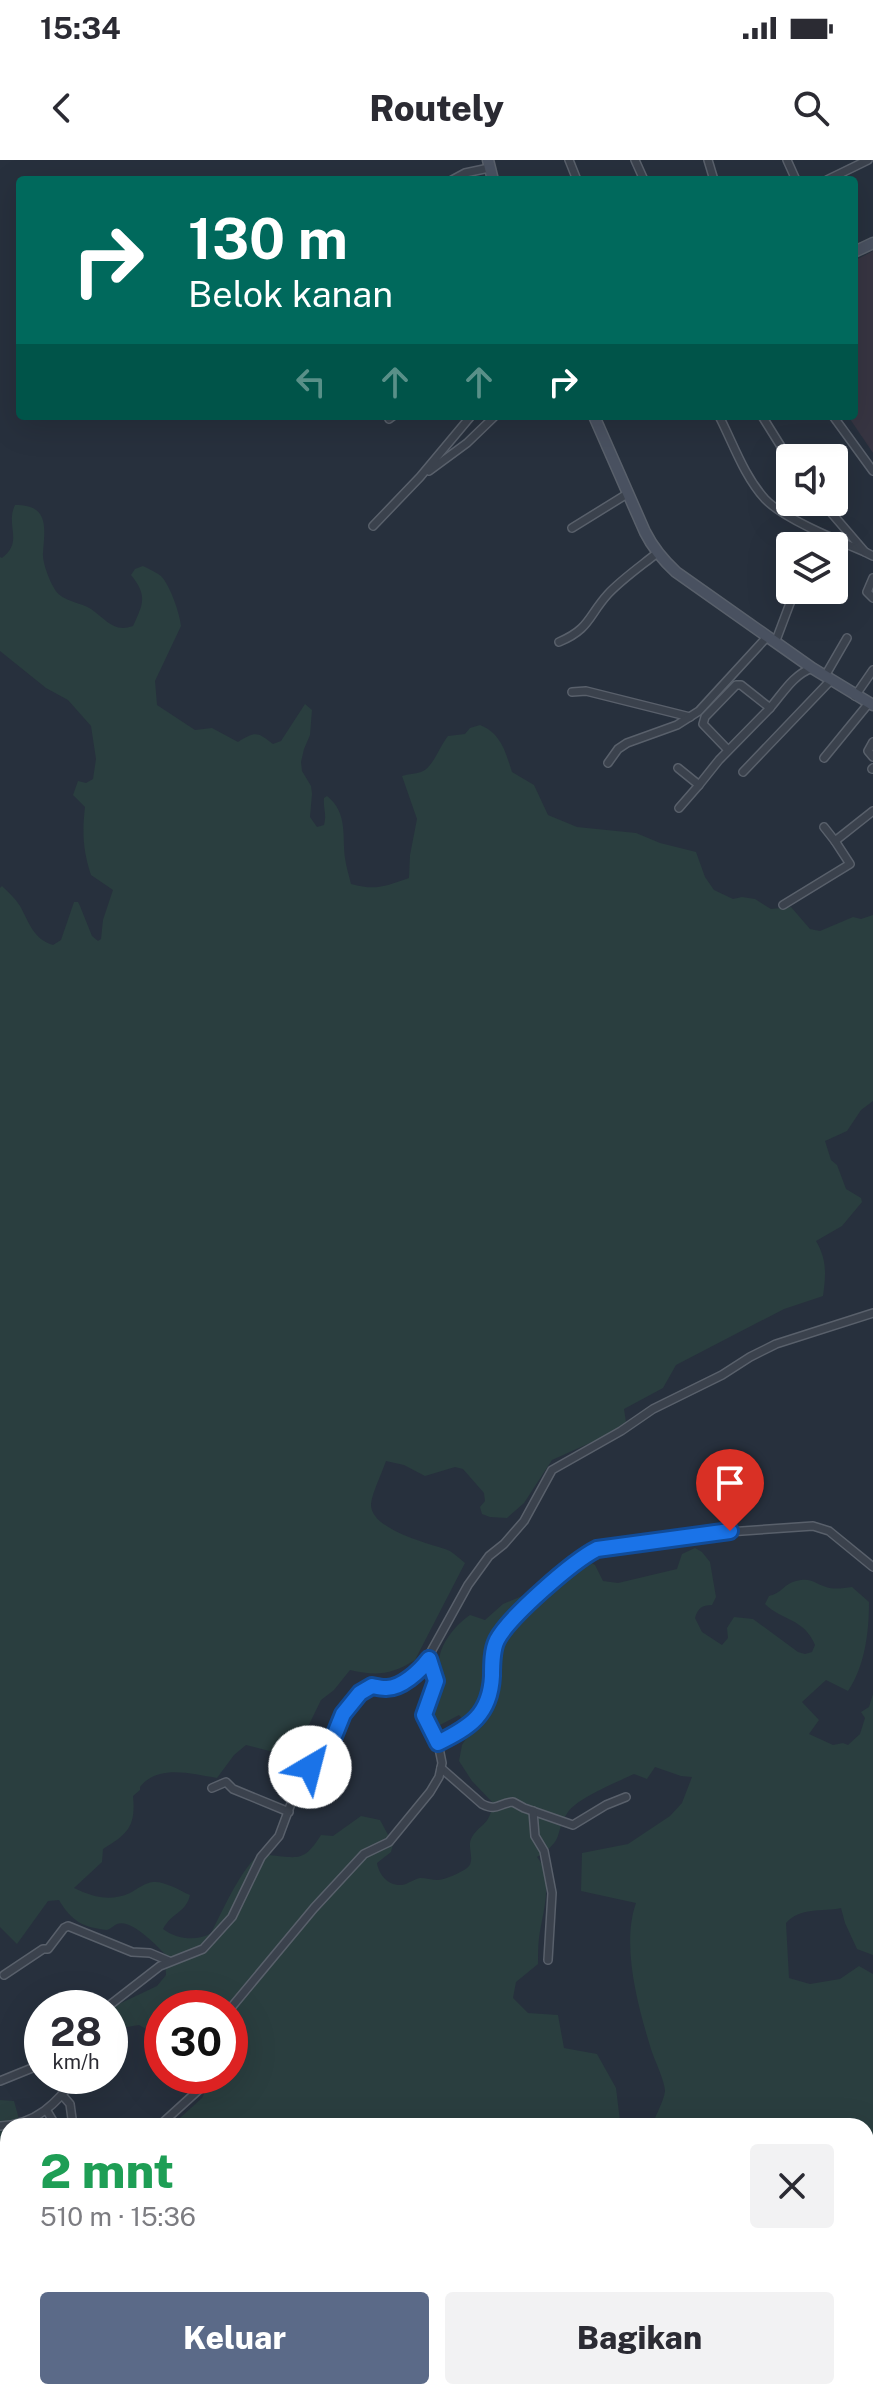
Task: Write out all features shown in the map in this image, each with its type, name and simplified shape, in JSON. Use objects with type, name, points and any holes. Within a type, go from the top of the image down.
[{"type":"main road","points":[[596,420],[627,494],[657,553],[676,572],[771,640],[871,704]]},
{"type":"street","points":[[835,176],[868,160]]},
{"type":"street","points":[[459,176],[489,164]]},
{"type":"street","points":[[373,526],[420,477],[468,420]]},
{"type":"street","points":[[420,477],[467,443],[491,420]]},
{"type":"street","points":[[721,420],[750,477],[764,497],[773,506],[821,532]]},
{"type":"street","points":[[764,420],[779,444]]},
{"type":"street","points":[[836,420],[873,471]]},
{"type":"street","points":[[572,528],[627,494]]},
{"type":"street","points":[[835,516],[869,554]]},
{"type":"street","points":[[835,532],[840,522]]},
{"type":"street","points":[[848,545],[869,554]]},
{"type":"street","points":[[559,642],[579,632],[611,591],[657,553]]},
{"type":"street","points":[[873,578],[867,592],[873,598]]},
{"type":"street","points":[[608,763],[627,743],[656,734],[690,717],[771,640],[788,604]]},
{"type":"street","points":[[743,772],[828,678],[847,638]]},
{"type":"street","points":[[679,808],[794,678],[812,668]]},
{"type":"street","points":[[855,696],[873,670]]},
{"type":"street","points":[[728,750],[703,724],[705,717],[736,685],[741,685],[770,708]]},
{"type":"street","points":[[572,692],[586,691],[690,717]]},
{"type":"street","points":[[824,758],[871,704]]},
{"type":"street","points":[[873,742],[868,749],[873,757]]},
{"type":"street","points":[[678,768],[699,785]]},
{"type":"street","points":[[831,839],[873,811]]},
{"type":"street","points":[[783,905],[850,864],[824,827]]},
{"type":"street","points":[[128,1992],[169,1961],[203,1949],[232,1917],[261,1857],[279,1836],[302,1774],[324,1759],[343,1714],[360,1693],[372,1686],[394,1687],[419,1671],[429,1659],[442,1629],[468,1585],[489,1556],[524,1521],[552,1470],[653,1409],[722,1375],[763,1350],[873,1313]]},
{"type":"street","points":[[438,1743],[474,1721],[487,1706],[494,1647],[508,1623],[569,1568],[597,1549],[713,1533],[813,1526],[829,1531],[873,1567]]},
{"type":"street","points":[[246,1990],[364,1854],[394,1837],[423,1803],[439,1777],[438,1743],[424,1715],[436,1681],[429,1659]]},
{"type":"street","points":[[441,1768],[482,1804],[493,1809],[513,1802],[576,1824],[606,1805],[626,1797]]},
{"type":"street","points":[[212,1788],[226,1782],[233,1789],[289,1812]]},
{"type":"street","points":[[533,1811],[535,1836],[544,1851],[552,1893],[548,1960]]},
{"type":"street","points":[[4,1975],[43,1949],[48,1949],[68,1926],[132,1952],[150,1953],[169,1961]]},
{"type":"street","points":[[0,2081],[24,2071]]},
{"type":"street","points":[[168,2118],[194,2094]]},
{"type":"street","points":[[28,2118],[47,2111],[63,2096],[70,2104],[72,2118]]},
{"type":"street","points":[[47,2111],[51,2118]]},
{"type":"shaded area","points":[[873,251],[873,453],[851,420],[858,420],[858,259]]},
{"type":"green space","points":[[15,505],[26,506],[39,513],[44,526],[44,561],[57,592],[120,628],[133,626],[139,612],[142,595],[131,575],[135,569],[143,566],[164,580],[174,600],[181,626],[155,681],[157,705],[195,730],[212,728],[238,742],[256,734],[273,744],[281,741],[305,704],[312,710],[310,735],[301,762],[302,771],[311,786],[310,817],[317,827],[324,825],[324,798],[327,796],[334,803],[343,825],[345,861],[351,884],[374,887],[409,878],[417,819],[402,776],[425,770],[448,736],[465,734],[470,728],[480,725],[498,738],[512,772],[534,785],[548,815],[577,827],[636,833],[696,852],[705,877],[714,890],[733,899],[755,899],[771,909],[791,907],[810,929],[820,931],[853,917],[861,919],[873,915],[873,1101],[861,1110],[847,1131],[825,1141],[846,1189],[861,1198],[862,1202],[842,1226],[816,1241],[825,1267],[823,1296],[784,1309],[676,1365],[663,1388],[624,1409],[626,1422],[612,1433],[552,1460],[524,1503],[507,1518],[482,1514],[480,1507],[485,1501],[484,1493],[463,1469],[455,1467],[425,1476],[404,1465],[386,1461],[372,1499],[373,1513],[389,1528],[448,1550],[465,1563],[415,1660],[383,1673],[350,1670],[321,1700],[304,1735],[292,1747],[277,1753],[246,1745],[234,1755],[217,1778],[176,1772],[156,1775],[147,1780],[133,1796],[133,1815],[124,1834],[103,1849],[102,1862],[74,1888],[109,1898],[123,1896],[153,1882],[172,1886],[190,1895],[185,1906],[163,1929],[180,1937],[199,1938],[211,1933],[238,1881],[259,1856],[300,1856],[310,1850],[321,1835],[333,1836],[361,1816],[380,1820],[393,1844],[391,1852],[377,1863],[382,1875],[392,1884],[402,1885],[420,1878],[442,1879],[467,1868],[471,1862],[471,1839],[489,1817],[493,1803],[472,1781],[459,1761],[462,1745],[472,1729],[459,1715],[440,1725],[433,1715],[442,1686],[439,1667],[441,1652],[453,1631],[470,1615],[485,1620],[503,1604],[536,1590],[562,1562],[577,1555],[595,1565],[603,1581],[618,1583],[677,1569],[682,1554],[695,1548],[702,1552],[710,1562],[716,1597],[712,1605],[699,1609],[695,1618],[702,1632],[722,1645],[728,1638],[727,1628],[734,1617],[753,1619],[798,1652],[812,1652],[815,1645],[810,1636],[799,1625],[765,1604],[769,1596],[801,1580],[832,1588],[852,1587],[869,1602],[867,1637],[854,1681],[848,1691],[826,1680],[802,1702],[819,1720],[809,1734],[833,1745],[848,1745],[860,1734],[865,1718],[861,1712],[869,1707],[873,1694],[873,1955],[857,1949],[841,1908],[805,1912],[786,1923],[789,1978],[810,1984],[840,1979],[859,1966],[873,1974],[873,2118],[655,2118],[665,2091],[646,2032],[633,1976],[630,1938],[636,1903],[581,1891],[582,1853],[628,1844],[670,1816],[682,1803],[692,1777],[655,1767],[647,1779],[634,1774],[580,1801],[568,1812],[556,1841],[537,1857],[546,1886],[538,1964],[516,1982],[513,1998],[528,2013],[558,2015],[564,2048],[597,2054],[616,2088],[620,2118],[180,2118],[204,2094],[248,2094],[248,1990],[149,1990],[157,1986],[166,1975],[165,1954],[143,1933],[129,1925],[117,1924],[107,1930],[85,1925],[69,1914],[59,1900],[48,1901],[17,1944],[0,1927],[0,888],[2,886],[16,900],[36,934],[53,945],[61,940],[74,902],[78,902],[92,936],[98,941],[101,939],[103,920],[113,890],[91,875],[84,841],[85,807],[73,795],[78,781],[86,783],[93,779],[96,759],[91,726],[68,700],[46,688],[0,651],[0,557],[12,546]]},
{"type":"green space","points":[[144,1992],[144,2028],[139,2025],[128,2027],[128,2000]]},
{"type":"green space","points":[[0,2100],[14,2101],[19,2118],[0,2118]]},
{"type":"route","points":[[310,1767],[326,1756],[343,1714],[360,1693],[372,1686],[394,1687],[419,1671],[429,1659],[436,1681],[424,1715],[438,1743],[474,1721],[487,1706],[494,1647],[503,1630],[586,1554],[597,1549],[730,1531]]}]
